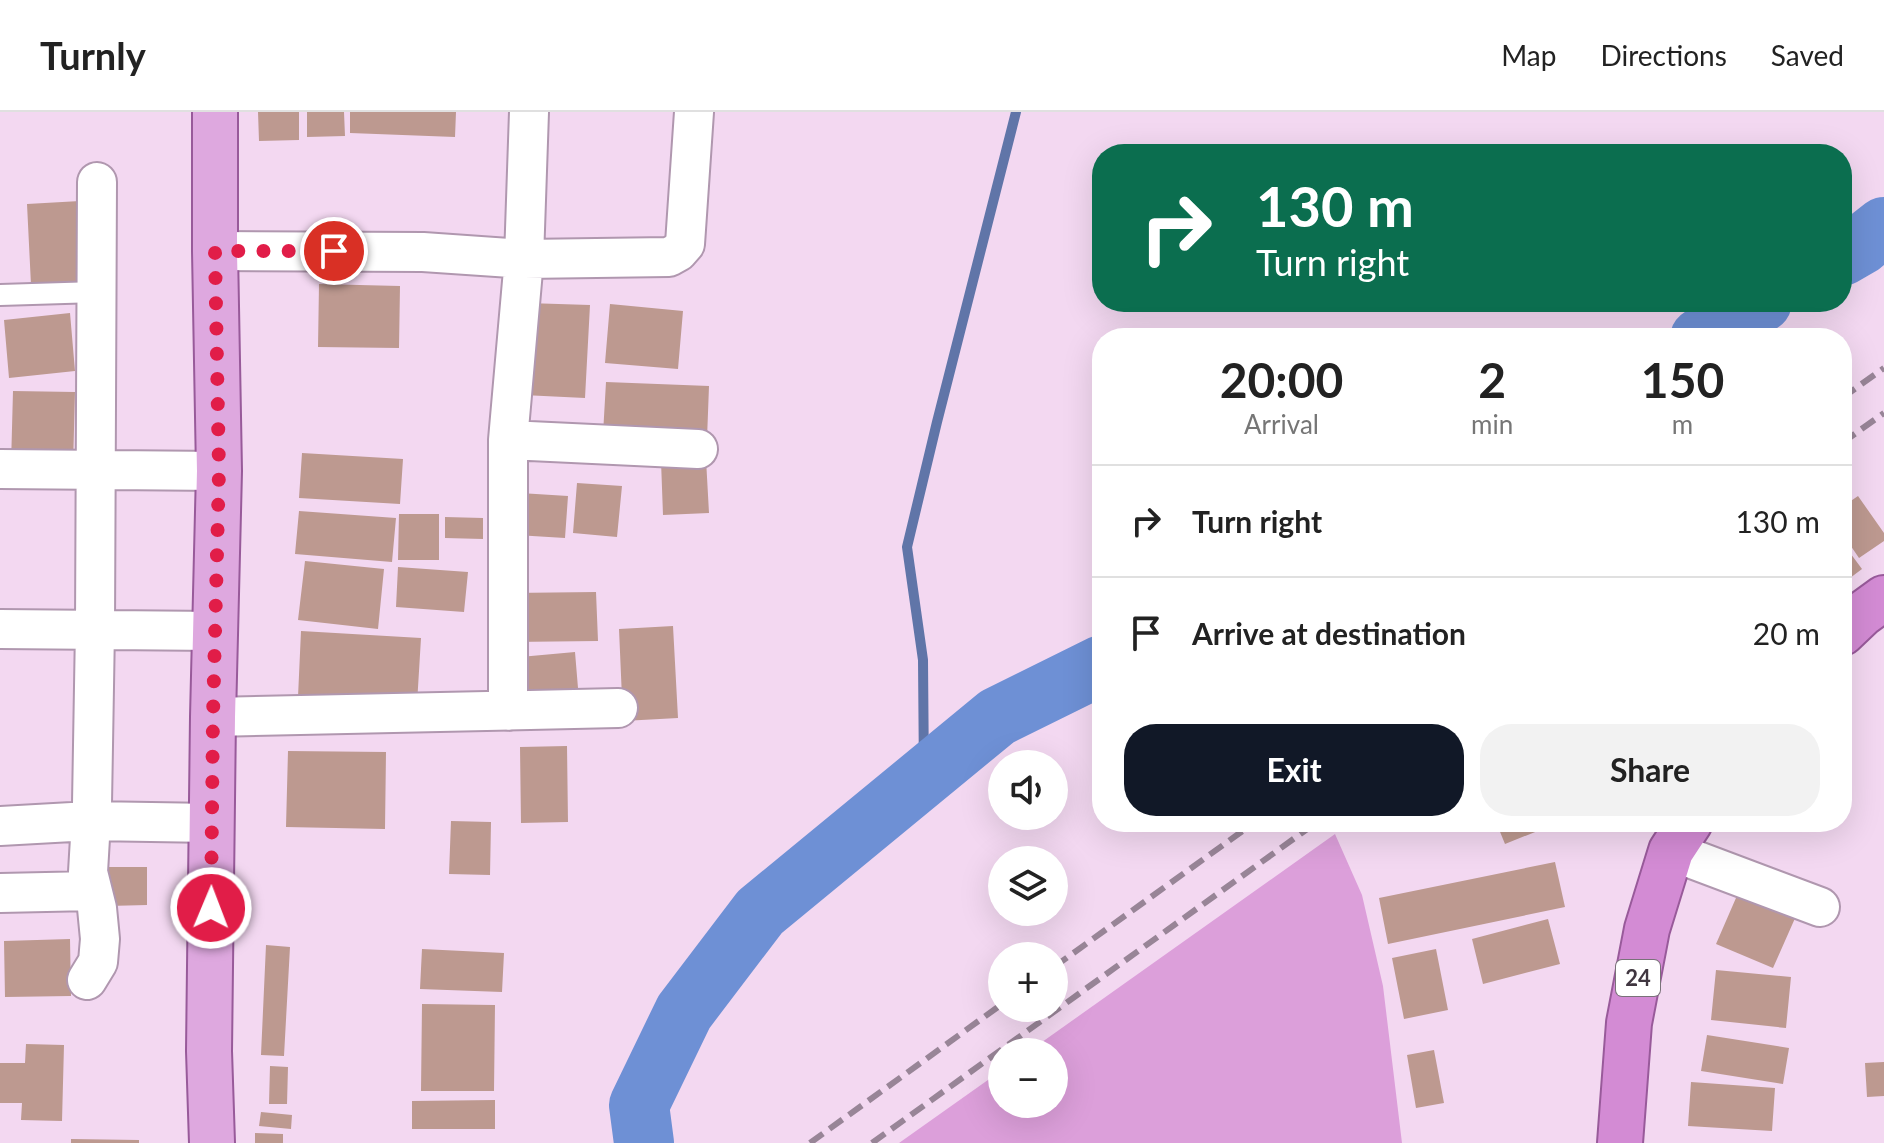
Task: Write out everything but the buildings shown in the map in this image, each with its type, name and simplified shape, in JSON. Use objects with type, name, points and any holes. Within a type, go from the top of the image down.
[{"type":"highway","points":[[1852,624],[1884,598]]},
{"type":"highway","name":"24","points":[[1620,1143],[1629,1023],[1647,929],[1680,837]]},
{"type":"main road","points":[[212,1143],[209,1051],[219,471],[215,112]]},
{"type":"street","points":[[508,711],[508,440],[524,259],[529,112]]},
{"type":"street","points":[[215,251],[423,252],[524,259],[669,257],[685,244],[694,112]]},
{"type":"street","points":[[87,980],[98,962],[100,939],[97,908],[88,872],[95,628],[97,182]]},
{"type":"street","points":[[508,440],[698,449]]},
{"type":"street","points":[[0,469],[219,471]]},
{"type":"street","points":[[0,629],[215,631]]},
{"type":"street","points":[[213,717],[618,708]]},
{"type":"street","points":[[0,826],[90,821],[212,823]]},
{"type":"street","points":[[1680,837],[1820,907]]},
{"type":"street","points":[[0,893],[92,891]]},
{"type":"lane","points":[[0,295],[97,292]]},
{"type":"shaded area","points":[[1335,834],[1362,895],[1383,986],[1402,1143],[899,1143],[988,1080],[988,1118],[1068,1118],[1068,1038],[1048,1038]]},
{"type":"waterway","points":[[924,778],[923,660],[907,547],[1016,112]]},
{"type":"waterway","points":[[1852,250],[1884,227]]},
{"type":"waterway","points":[[1717,328],[1745,312]]},
{"type":"waterway","points":[[644,1143],[639,1105],[684,1012],[760,912],[997,717],[1092,670]]},
{"type":"railway","points":[[1852,391],[1884,368]]},
{"type":"railway","points":[[1852,436],[1884,413]]},
{"type":"railway","points":[[1068,957],[1241,832]]},
{"type":"railway","points":[[872,1143],[1303,832]]},
{"type":"railway","points":[[810,1143],[988,1014]]},
{"type":"route","points":[[211,908],[219,471],[215,251],[334,251]]}]
